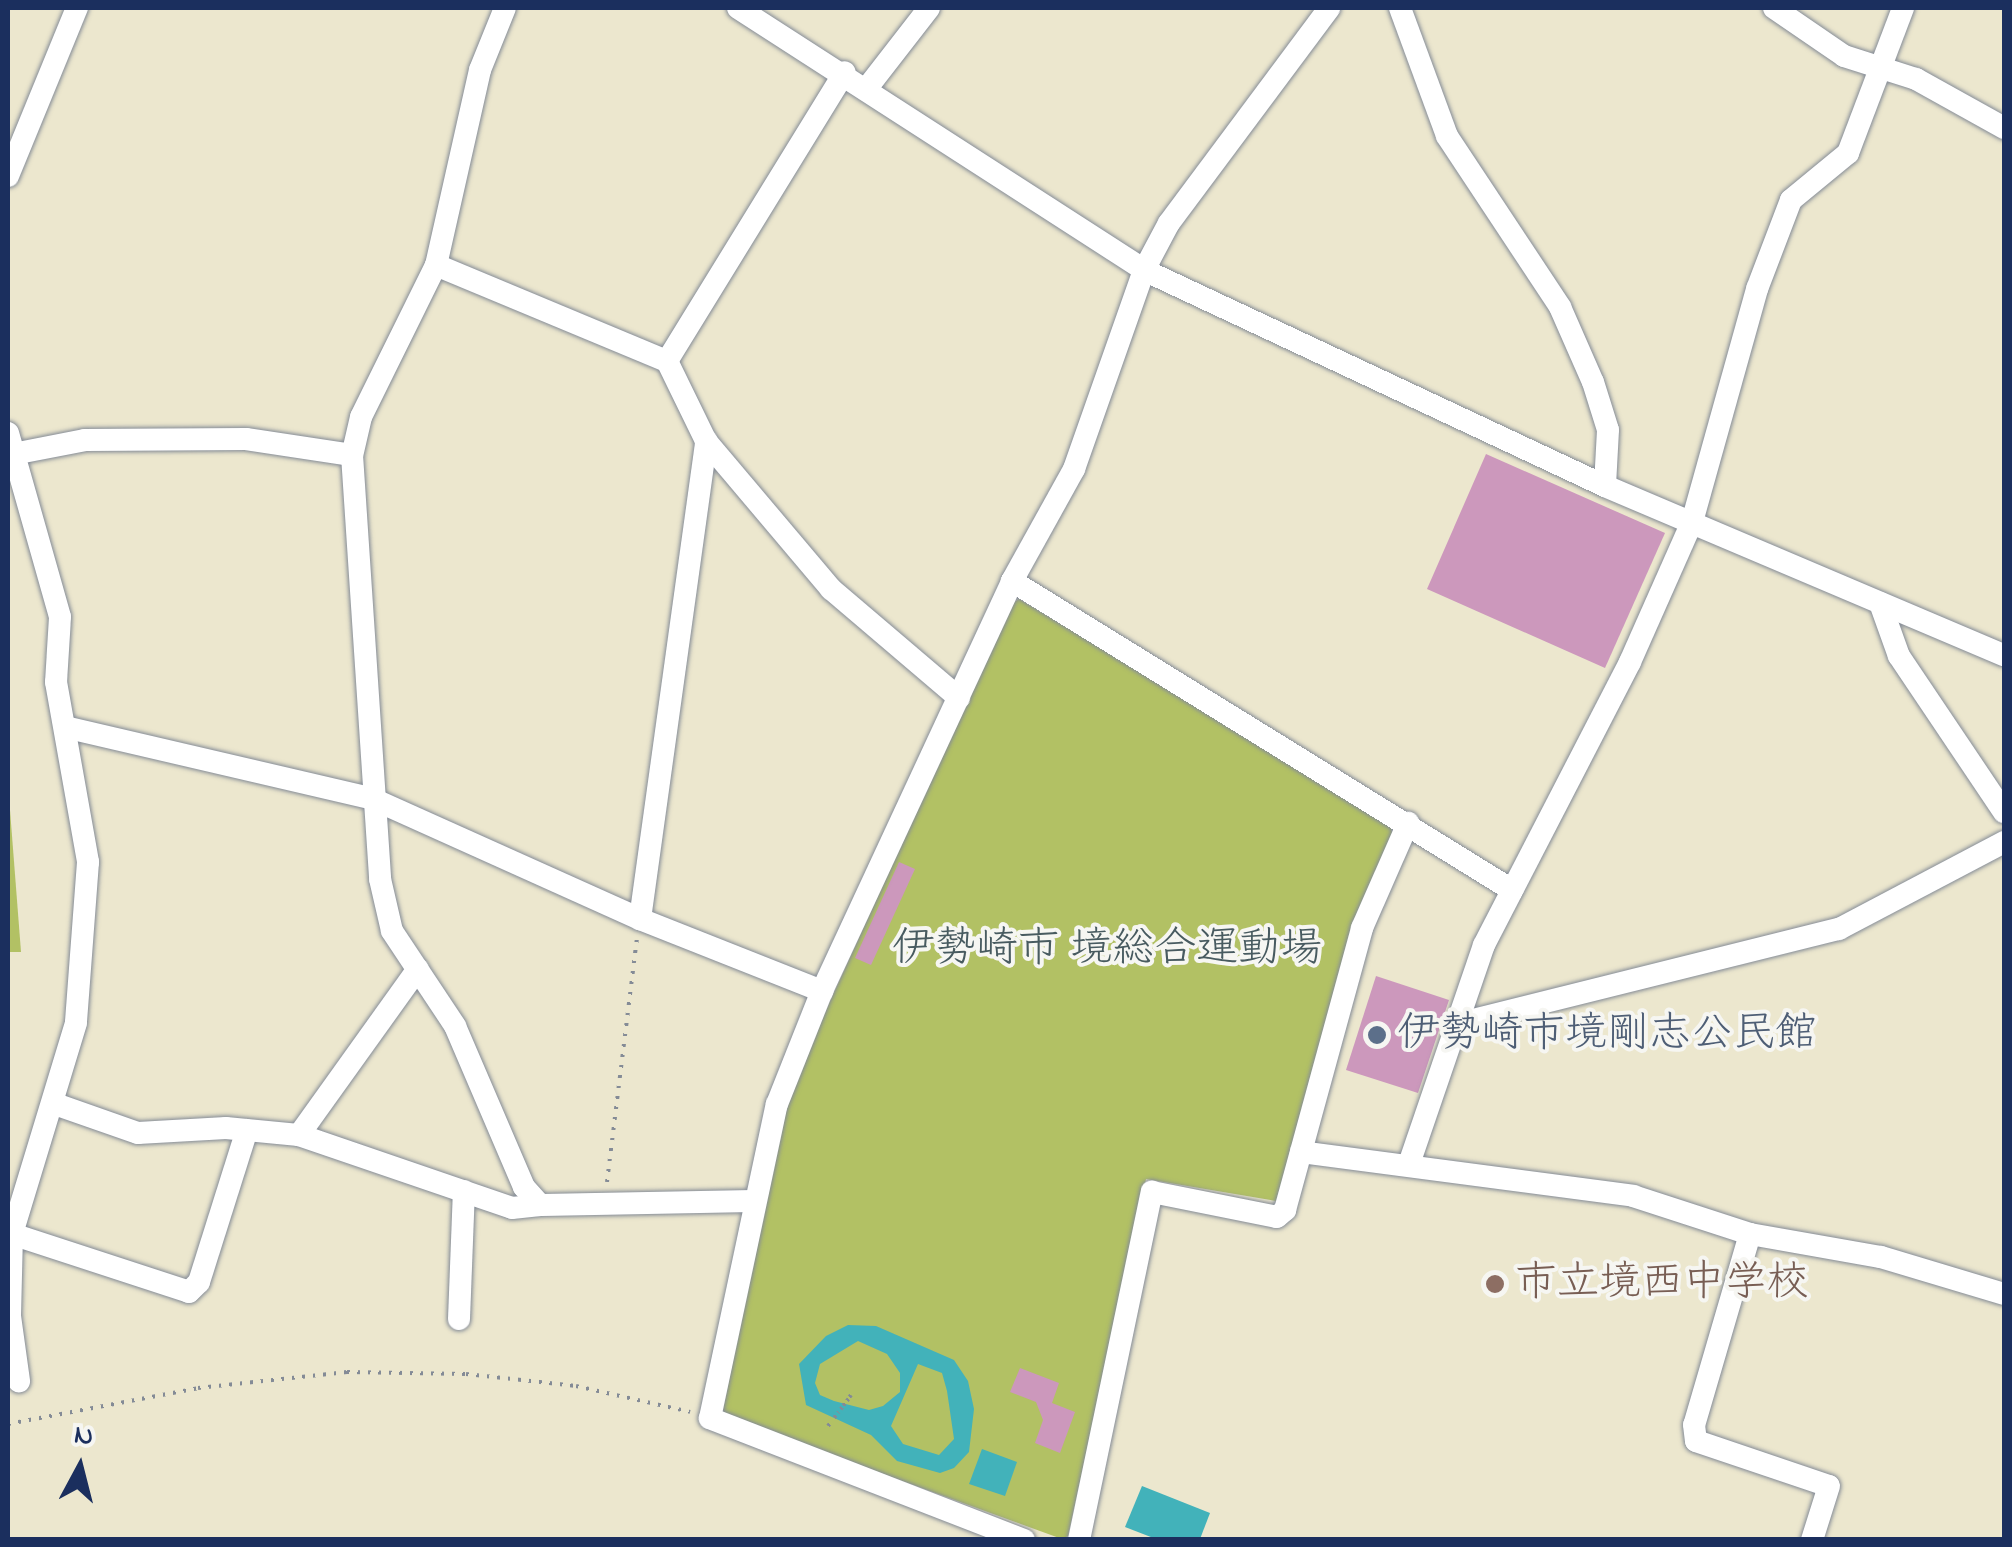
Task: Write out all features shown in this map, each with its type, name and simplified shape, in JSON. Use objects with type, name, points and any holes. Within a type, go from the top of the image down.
[{"type":"street","points":[[8,176],[77,8]]},
{"type":"street","points":[[505,8],[480,70],[436,265],[361,416],[352,456],[372,798],[392,931],[456,1026],[524,1188],[540,1205]]},
{"type":"street","points":[[738,8],[845,72],[1144,270],[1605,486],[2004,655]]},
{"type":"street","points":[[867,88],[929,8]]},
{"type":"street","points":[[1024,1540],[710,1418],[777,1104],[822,991],[1012,581],[1074,469],[1144,270],[1169,223],[1329,8]]},
{"type":"street","points":[[1400,8],[1448,136],[1560,307],[1594,382],[1608,430],[1605,486]]},
{"type":"street","points":[[1774,8],[1844,56],[1916,79],[2004,128]]},
{"type":"street","points":[[1408,1164],[1484,944],[1630,662],[1692,522],[1758,289],[1791,200],[1848,152],[1903,8]]},
{"type":"street","points":[[667,361],[845,72]]},
{"type":"street","points":[[436,265],[667,361],[706,441],[832,589],[959,698]]},
{"type":"street","points":[[18,1380],[10,1302],[12,1234],[56,1104],[76,1023],[88,862],[69,728],[56,682],[60,616],[50,566],[9,447],[85,440],[246,439],[352,456]]},
{"type":"street","points":[[640,919],[706,441]]},
{"type":"street","points":[[1012,581],[1512,890]]},
{"type":"street","points":[[1880,603],[1900,656],[2004,812]]},
{"type":"street","points":[[69,728],[372,798],[640,919],[822,991]]},
{"type":"street","points":[[1079,1540],[1152,1192],[1277,1217],[1301,1152],[1362,928],[1408,823]]},
{"type":"street","points":[[1457,1024],[1838,929],[2004,842]]},
{"type":"street","points":[[300,1135],[418,970]]},
{"type":"street","points":[[56,1104],[138,1133],[247,1130],[300,1135],[512,1208],[756,1201]]},
{"type":"street","points":[[12,1234],[189,1292],[198,1282],[247,1130]]},
{"type":"street","points":[[1301,1152],[1633,1196],[1750,1234],[1881,1257],[2004,1294]]},
{"type":"street","points":[[459,1319],[464,1191]]},
{"type":"street","points":[[1750,1234],[1694,1424],[1696,1440],[1829,1486],[1812,1540]]},
{"type":"path","points":[[604,1203],[640,919]]},
{"type":"path","points":[[8,1424],[198,1388],[347,1372],[466,1374],[576,1386],[710,1418]]},
{"type":"path","points":[[828,1426],[851,1395],[838,1413]]},
{"type":"green space","name":"伊勢崎市 境総合運動場","points":[[1019,599],[1389,822],[1393,835],[1276,1201],[1146,1179],[1068,1536],[1062,1539],[726,1417],[723,1410],[775,1146],[797,1074],[1011,604]]},
{"type":"green space","points":[[9,797],[21,952],[8,952]]},
{"type":"water","points":[[848,1325],[876,1326],[954,1360],[968,1381],[974,1409],[969,1452],[954,1468],[940,1473],[897,1461],[871,1435],[806,1405],[799,1364],[826,1336]],"holes":[[[858,1341],[887,1354],[900,1373],[900,1392],[883,1406],[869,1410],[820,1395],[815,1383],[820,1364]],[[918,1364],[942,1373],[947,1391],[954,1439],[939,1455],[903,1444],[891,1426]]]},
{"type":"water","points":[[982,1449],[1017,1462],[1005,1496],[969,1484]]},
{"type":"water","points":[[1142,1486],[1210,1513],[1200,1539],[1156,1539],[1125,1527]]},
{"type":"building","points":[[1486,454],[1665,533],[1605,668],[1427,589]]},
{"type":"building","points":[[899,862],[915,869],[871,965],[855,958]]},
{"type":"building","name":"伊勢崎市境剛志公民館","points":[[1376,976],[1449,1000],[1418,1093],[1346,1070]]},
{"type":"building","points":[[1020,1368],[1059,1383],[1052,1403],[1075,1412],[1060,1453],[1035,1443],[1043,1420],[1036,1402],[1010,1392]]},
{"type":"place","name":"伊勢崎市境剛志公民館","points":[[1377,1035]]},
{"type":"place","name":"市立境西中学校","points":[[1495,1284]]}]
